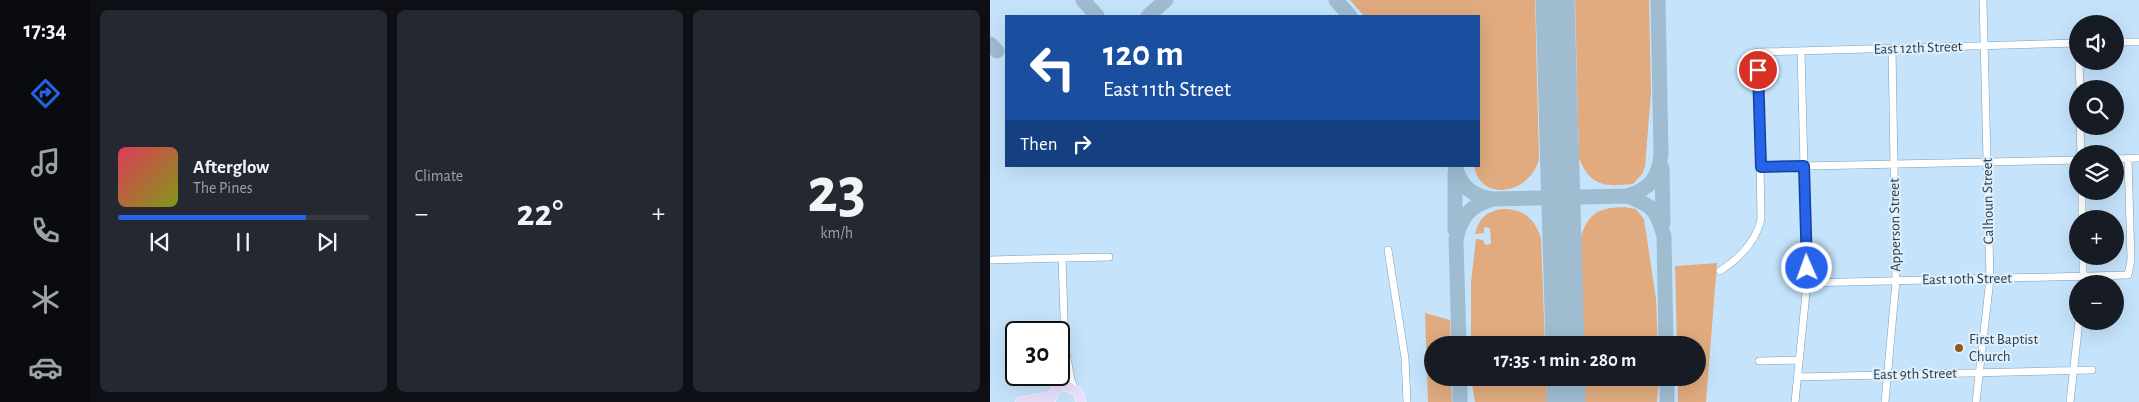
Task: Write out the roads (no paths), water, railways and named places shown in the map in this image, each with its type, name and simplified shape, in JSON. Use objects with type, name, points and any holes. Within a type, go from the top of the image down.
[{"type":"main road","points":[[1020,402],[1051,399],[1059,387],[1068,386],[1075,389],[1081,396],[1081,402]]},
{"type":"street","name":"Calhoun Street","points":[[1976,402],[1990,279],[1983,0]]},
{"type":"street","points":[[2124,42],[2139,42]]},
{"type":"street","name":"East 12th Street","points":[[1761,167],[1758,52],[2069,43]]},
{"type":"street","name":"Apperson Street","points":[[1885,402],[1896,281],[1892,48]]},
{"type":"street","points":[[1795,402],[1807,283],[1801,51]]},
{"type":"street","points":[[2124,158],[2139,158]]},
{"type":"street","name":"East 10th Street","points":[[2124,276],[2129,273],[2131,260],[2128,158]]},
{"type":"street","points":[[1720,271],[1744,252],[1757,232],[1761,219],[1761,167],[2069,160]]},
{"type":"street","points":[[1388,250],[1405,358],[1407,402]]},
{"type":"street","points":[[990,260],[1109,257]]},
{"type":"street","points":[[1062,258],[1064,321]]},
{"type":"street","name":"East 10th Street","points":[[1807,283],[1990,279],[2069,280]]},
{"type":"street","points":[[2070,402],[2077,330]]},
{"type":"street","points":[[1759,361],[1800,360]]},
{"type":"street","name":"East 9th Street","points":[[1798,377],[2092,370]]},
{"type":"street","points":[[1070,374],[1075,389]]},
{"type":"place","name":"First Baptist Church","points":[[1959,348]]}]
